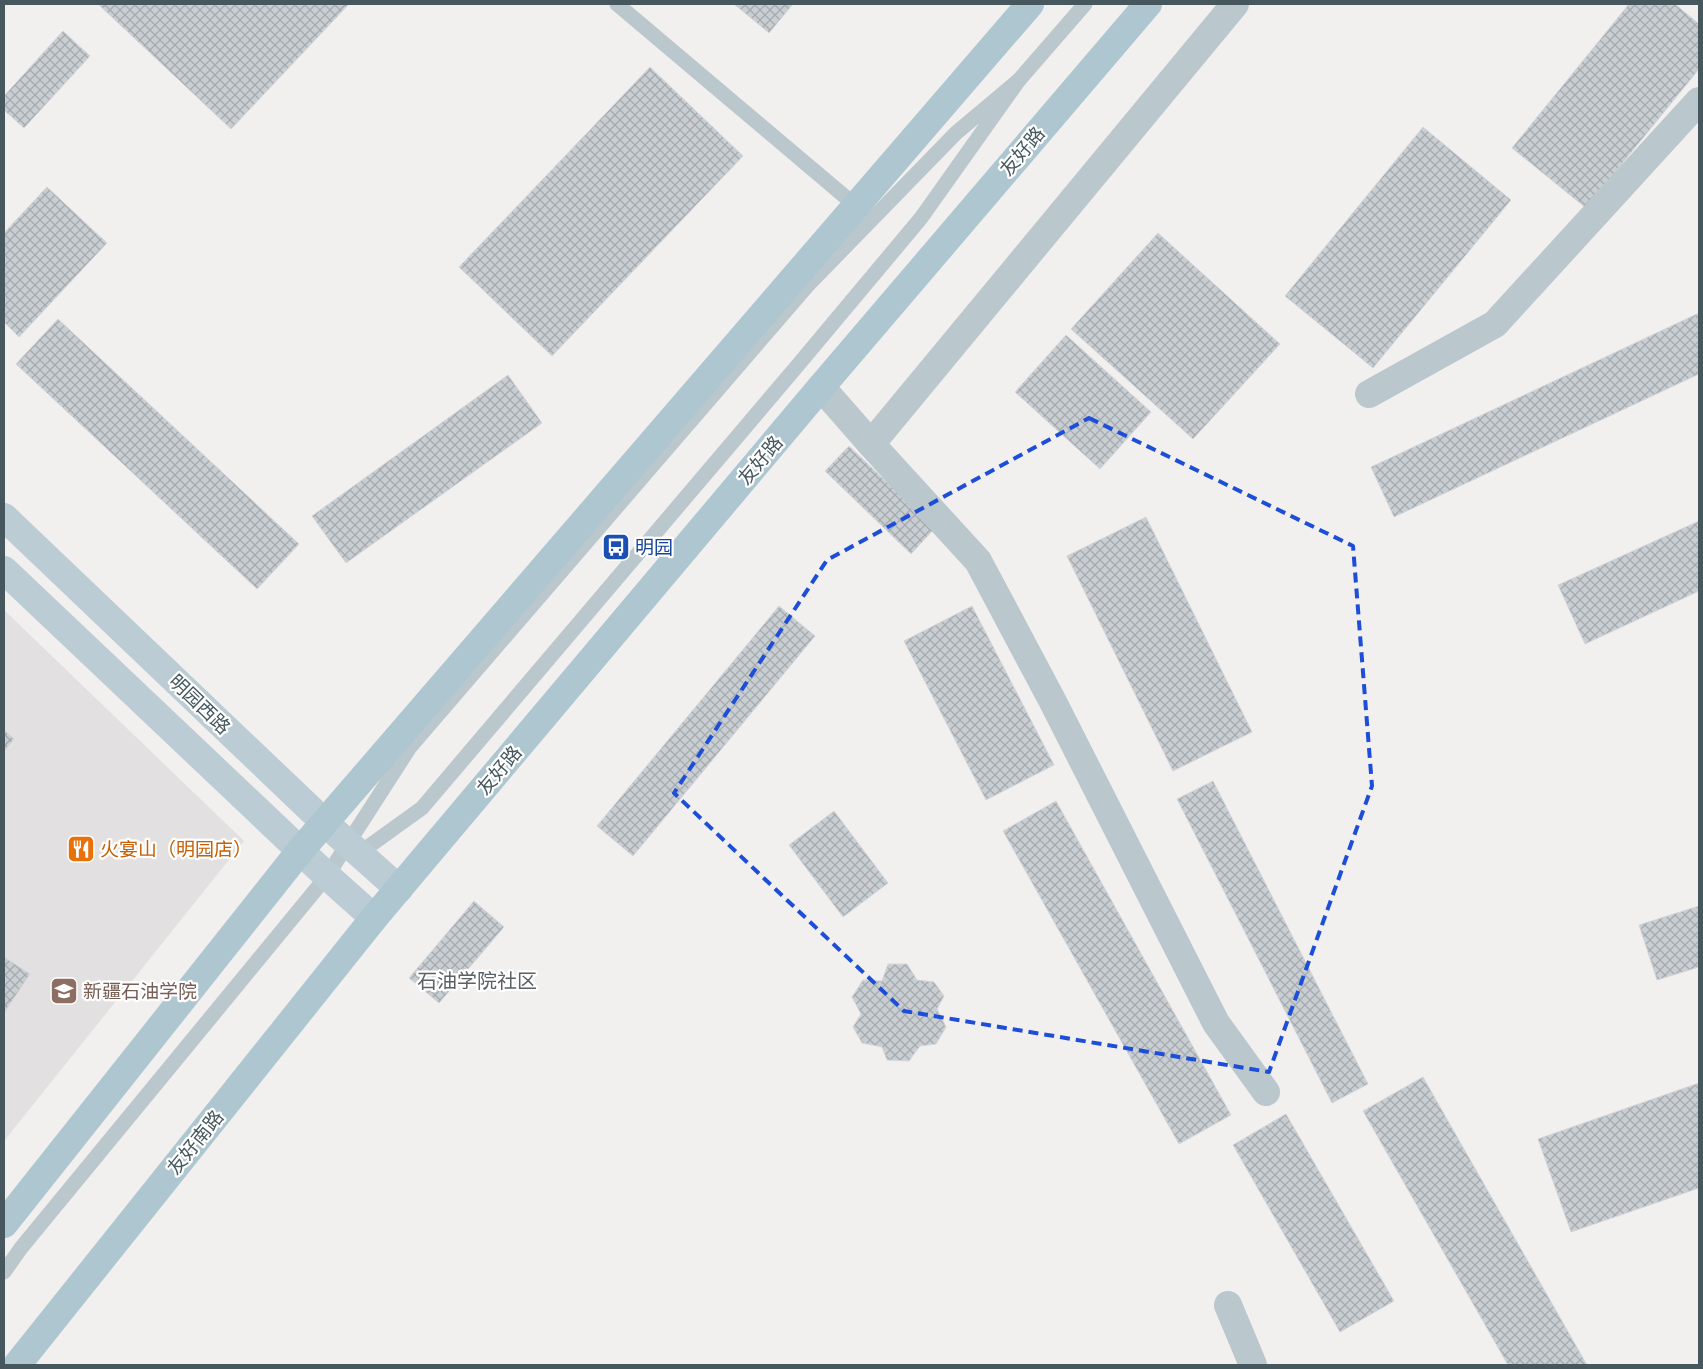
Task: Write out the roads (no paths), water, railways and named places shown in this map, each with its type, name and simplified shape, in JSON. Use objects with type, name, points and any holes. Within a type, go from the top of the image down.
[{"type":"main road","points":[[4,1224],[300,851],[1030,4]]},
{"type":"main road","name":"友好路","points":[[374,918],[821,387],[1148,4]]},
{"type":"main road","name":"友好南路","points":[[17,1365],[374,918]]},
{"type":"street","points":[[871,444],[1235,4]]},
{"type":"street","points":[[1368,394],[1495,324],[1699,101]]},
{"type":"street","points":[[821,387],[978,561],[1052,700],[1216,1023],[1266,1092]]},
{"type":"street","name":"明园西路","points":[[4,517],[325,823],[399,888]]},
{"type":"street","name":"明园西路","points":[[4,570],[300,851],[374,918]]},
{"type":"street","points":[[1228,1305],[1253,1365]]},
{"type":"lane","points":[[617,4],[856,206]]},
{"type":"lane","points":[[354,848],[422,808],[921,218],[1019,80],[1085,4]]},
{"type":"lane","points":[[4,1272],[21,1248],[327,876],[354,848],[410,747],[807,286],[956,133],[1019,80]]},
{"type":"place","name":"明园","points":[[616,547]]},
{"type":"place","name":"火宴山（明园店）","points":[[81,849]]},
{"type":"place","name":"新疆石油学院","points":[[64,991]]},
{"type":"district","name":"石油学院社区","points":[[477,981]]}]
